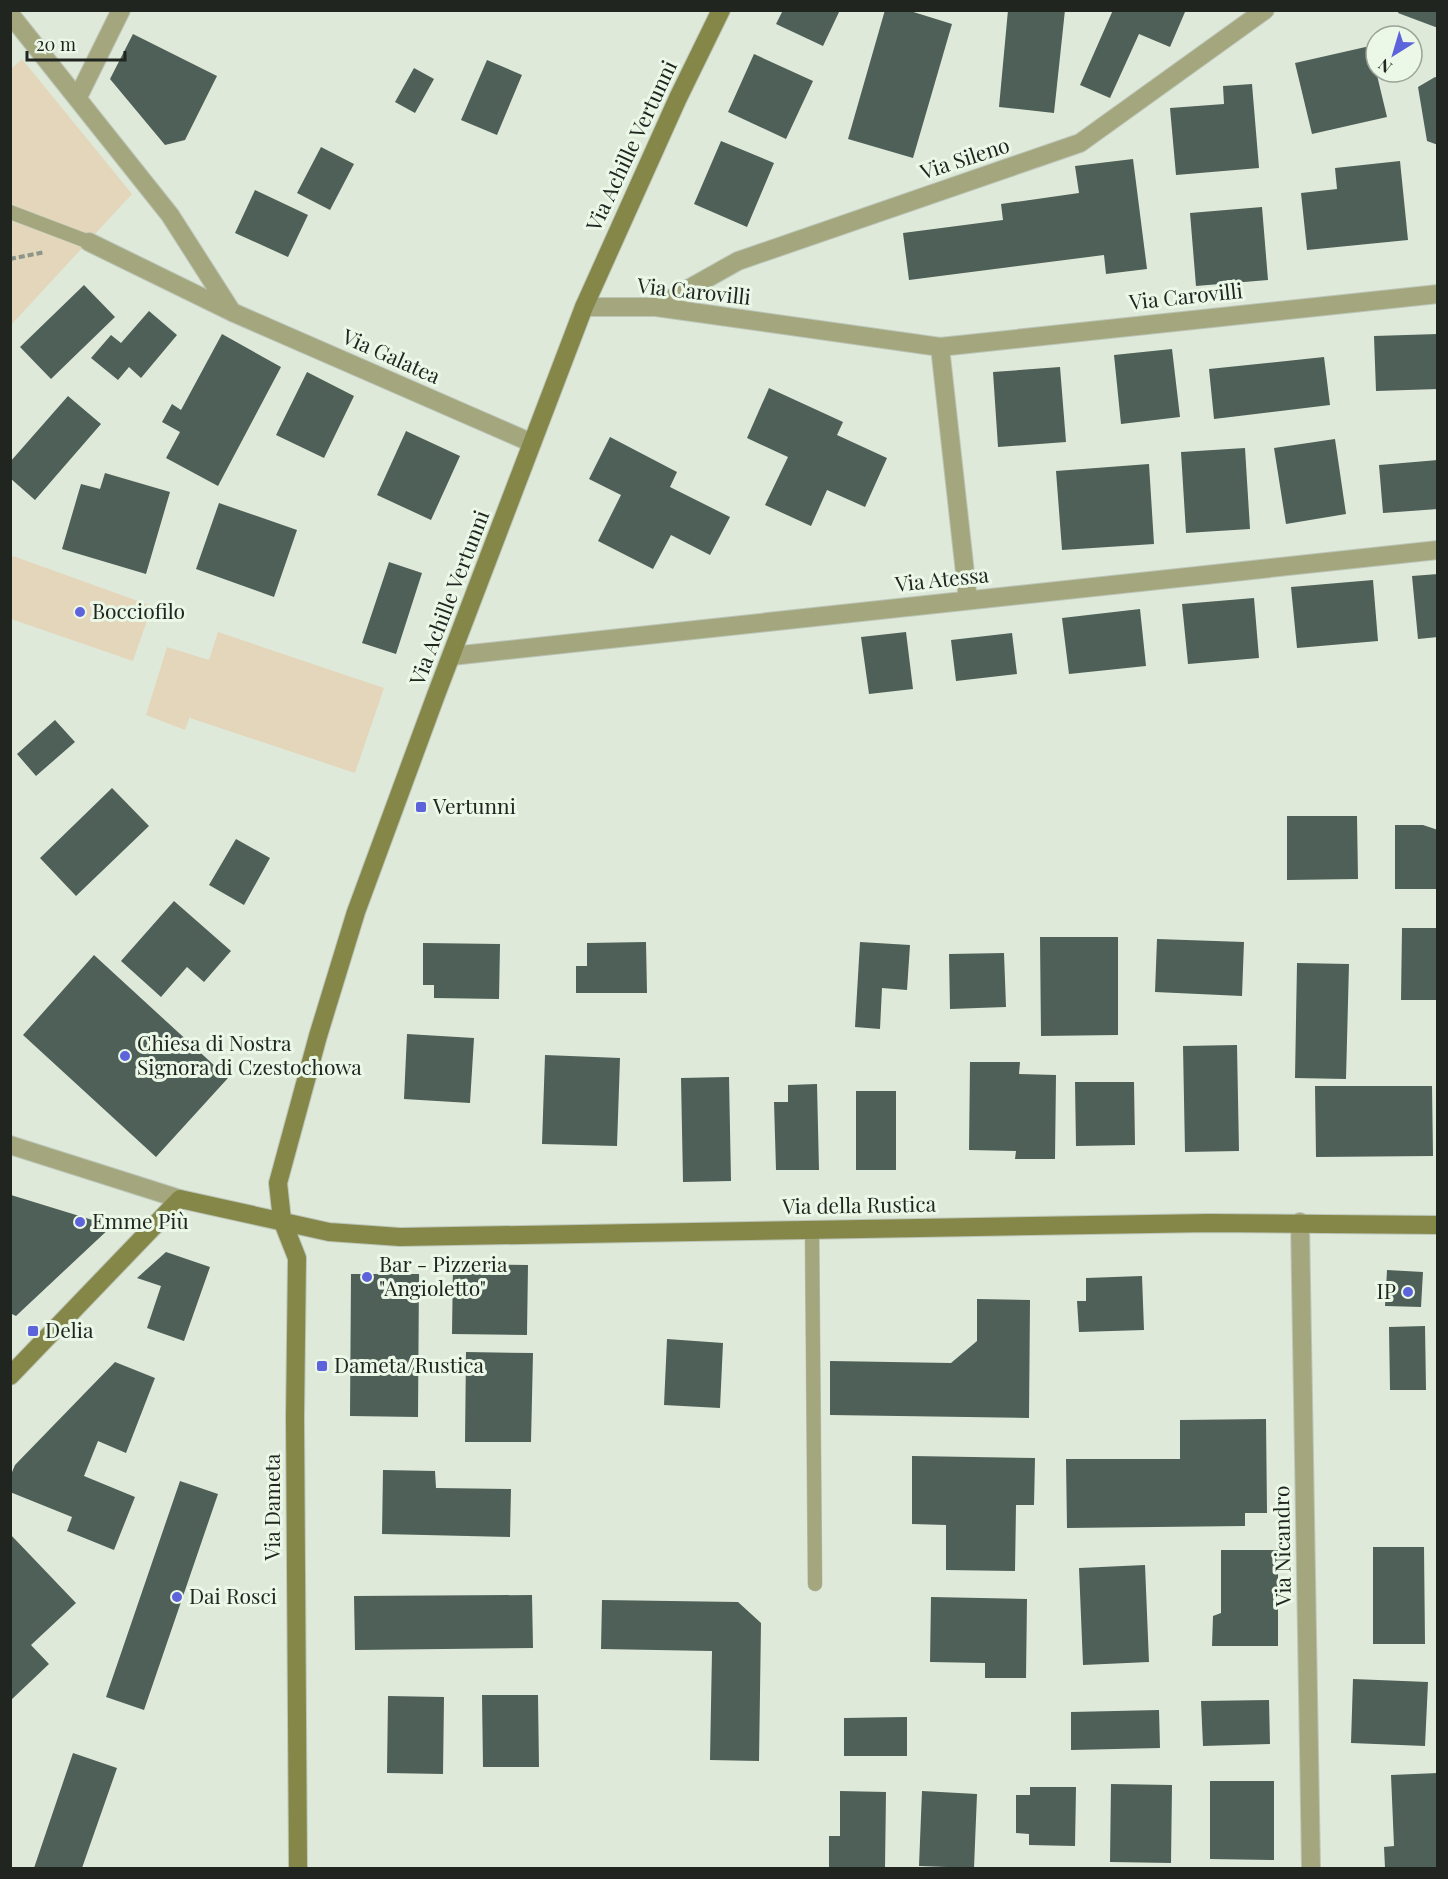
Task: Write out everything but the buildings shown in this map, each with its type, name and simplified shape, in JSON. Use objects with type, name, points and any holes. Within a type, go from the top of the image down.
[{"type":"street","points":[[78,97],[121,10]]},
{"type":"street","name":"Via Achille Vertunni","points":[[282,1220],[278,1183],[318,1036],[360,903],[585,307],[678,98],[721,10]]},
{"type":"street","name":"Via Sileno","points":[[656,307],[738,261],[1080,143],[1265,10]]},
{"type":"street","points":[[10,14],[170,215],[232,312]]},
{"type":"street","name":"Via Galatea","points":[[89,242],[232,312],[532,443]]},
{"type":"street","name":"Via Carovilli","points":[[585,307],[656,307],[940,346],[1437,294]]},
{"type":"street","points":[[940,346],[968,600]]},
{"type":"street","name":"Via Atessa","points":[[452,656],[1437,550]]},
{"type":"street","points":[[10,1145],[180,1199],[10,1376]]},
{"type":"street","name":"Via della Rustica","points":[[180,1199],[329,1232],[382,1237],[1300,1222],[1437,1225]]},
{"type":"street","name":"Via Dameta","points":[[282,1220],[297,1258],[295,1418],[298,1869]]},
{"type":"street","name":"Via Nicandro","points":[[1300,1222],[1311,1869]]},
{"type":"lane","points":[[10,212],[89,242]]},
{"type":"lane","points":[[812,1229],[815,1584]]},
{"type":"shaded area","points":[[22,59],[132,194],[11,325],[10,70]]},
{"type":"shaded area","name":"Bocciofilo","points":[[13,556],[152,606],[133,661],[11,619],[10,563]]},
{"type":"shaded area","points":[[218,632],[384,688],[355,773],[190,718],[191,714],[185,730],[146,715],[167,647],[209,660]]},
{"type":"place","name":"Bocciofilo","points":[[80,612]]},
{"type":"place","name":"Vertunni","points":[[421,807]]},
{"type":"place","name":"Chiesa di Nostra Signora di Czestochowa","points":[[125,1056]]},
{"type":"place","name":"Emme Più","points":[[80,1222]]},
{"type":"place","name":"Bar - Pizzeria \"Angioletto\"","points":[[367,1277]]},
{"type":"place","name":"IP","points":[[1408,1292]]},
{"type":"place","name":"Delia","points":[[33,1331]]},
{"type":"place","name":"Dameta/Rustica","points":[[322,1366]]},
{"type":"place","name":"Dai Rosci","points":[[177,1597]]}]
